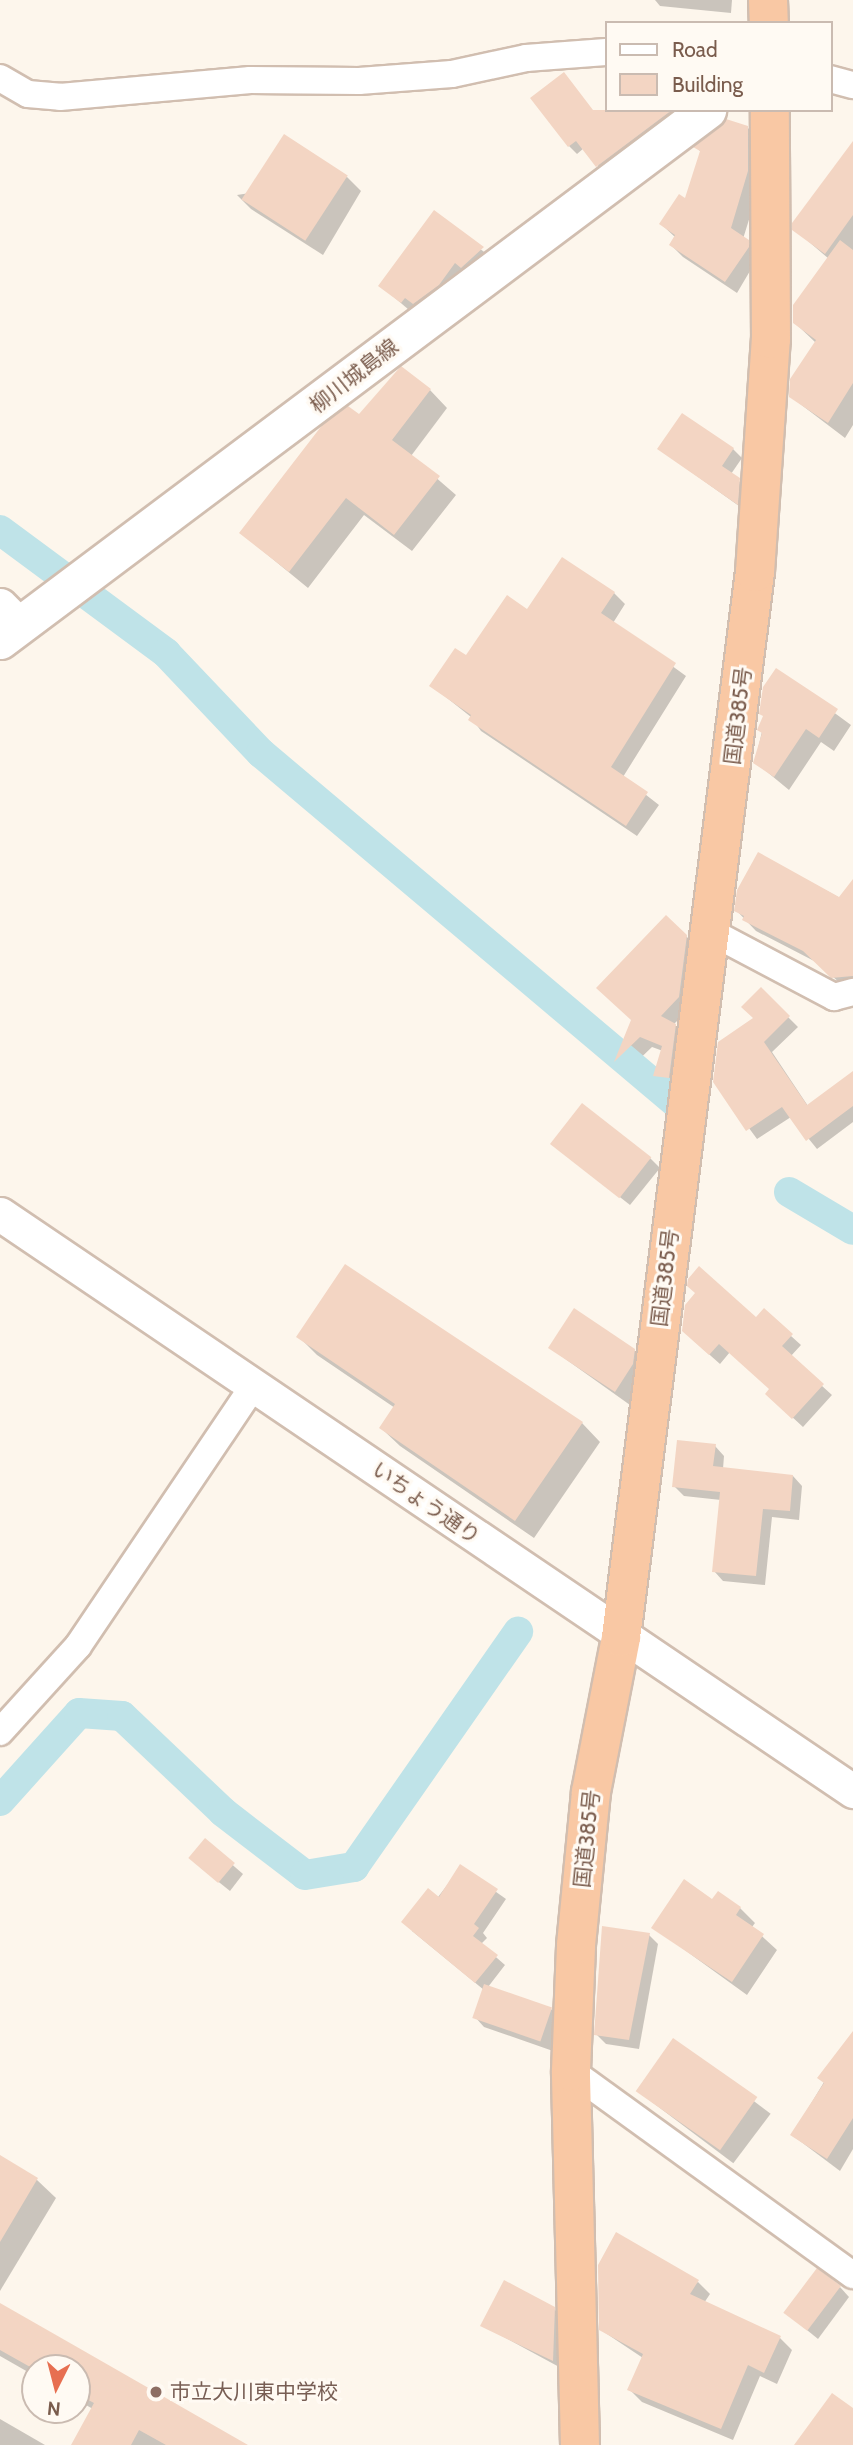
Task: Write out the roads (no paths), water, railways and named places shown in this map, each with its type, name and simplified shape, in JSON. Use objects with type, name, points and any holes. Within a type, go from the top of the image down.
[{"type":"highway","points":[[768,0],[769,21]]},
{"type":"highway","name":"国道385号","points":[[580,2445],[571,2071],[576,1945],[592,1792],[621,1637],[685,1115],[713,933],[755,572],[771,339],[770,112]]},
{"type":"main road","name":"柳川城島線","points":[[7,623],[73,584],[704,112]]},
{"type":"street","points":[[0,78],[27,94],[60,97],[250,80],[359,81],[452,74],[526,58],[604,52]]},
{"type":"street","points":[[832,80],[853,85]]},
{"type":"street","points":[[713,933],[834,996],[853,992]]},
{"type":"street","name":"いちょう通り","points":[[0,1214],[621,1637],[853,1791]]},
{"type":"street","points":[[0,1732],[78,1646],[254,1385]]},
{"type":"street","points":[[571,2071],[853,2275]]},
{"type":"waterway","points":[[0,530],[166,653],[261,753],[675,1102]]},
{"type":"waterway","points":[[789,1192],[853,1230]]},
{"type":"waterway","points":[[0,1801],[79,1713],[122,1716],[223,1812],[305,1875],[354,1867],[518,1632]]},
{"type":"place","name":"市立大川東中学校","points":[[156,2392]]}]
